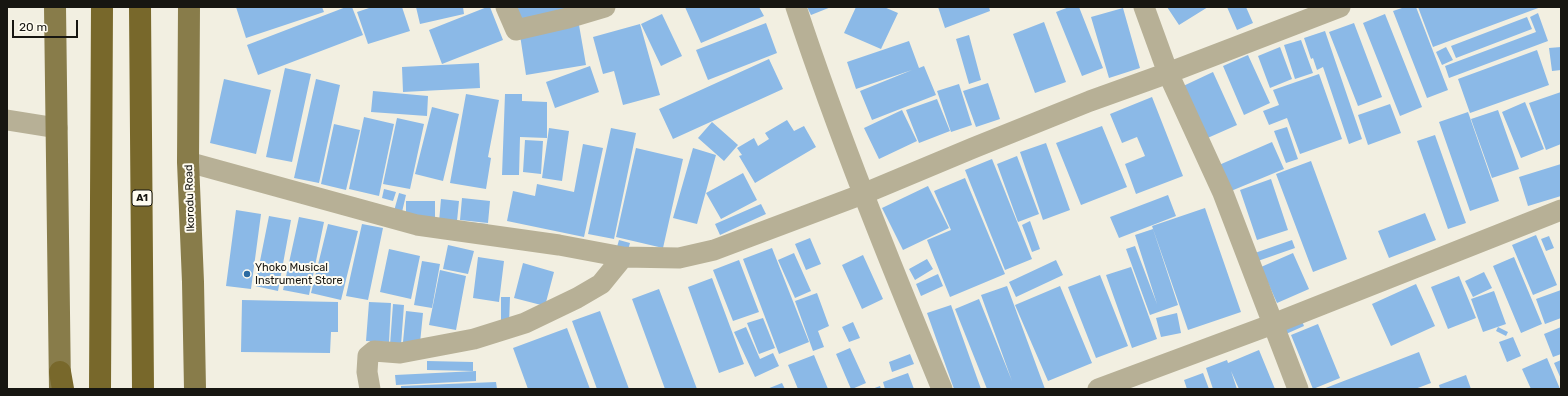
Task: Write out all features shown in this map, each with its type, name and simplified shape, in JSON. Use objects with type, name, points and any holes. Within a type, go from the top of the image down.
[{"type":"highway","points":[[100,389],[102,7]]},
{"type":"highway","name":"A1","points":[[140,7],[143,389]]},
{"type":"main road","points":[[55,7],[61,383]]},
{"type":"main road","name":"Ikorodu Road","points":[[189,7],[188,162],[193,282],[195,389]]},
{"type":"street","points":[[506,7],[516,30],[568,18],[605,7]]},
{"type":"street","points":[[796,7],[817,70],[863,194],[942,389]]},
{"type":"street","points":[[1144,7],[1168,74],[1223,193],[1298,389]]},
{"type":"street","points":[[188,162],[417,225],[559,245],[623,257],[679,258],[714,250],[863,194],[1082,104],[1168,74],[1340,7]]},
{"type":"street","points":[[7,120],[56,128]]},
{"type":"street","points":[[1098,389],[1273,324],[1561,210]]},
{"type":"street","points":[[370,389],[367,372],[368,356],[374,351],[400,353],[474,339],[525,323],[602,284],[623,257]]},
{"type":"building","points":[[236,7],[322,7],[324,12],[246,38]]},
{"type":"building","points":[[346,7],[352,7],[363,35],[258,75],[247,45]]},
{"type":"building","points":[[372,7],[402,7],[410,31],[368,44],[357,12]]},
{"type":"building","points":[[416,7],[463,7],[464,14],[420,24]]},
{"type":"building","points":[[490,7],[503,40],[442,64],[429,30]]},
{"type":"building","points":[[517,7],[581,7],[523,26]]},
{"type":"building","points":[[685,7],[759,7],[764,16],[701,43]]},
{"type":"building","points":[[807,7],[831,7],[811,15]]},
{"type":"building","points":[[856,7],[884,7],[898,13],[881,49],[844,33]]},
{"type":"building","points":[[938,7],[989,7],[990,11],[945,28]]},
{"type":"building","points":[[1069,7],[1079,7],[1103,68],[1082,76],[1056,12]]},
{"type":"building","points":[[1167,7],[1208,7],[1179,25]]},
{"type":"building","points":[[1227,7],[1246,7],[1253,23],[1237,30]]},
{"type":"building","points":[[1405,7],[1416,7],[1448,90],[1427,98],[1393,11]]},
{"type":"building","points":[[1418,7],[1541,7],[1433,47]]},
{"type":"building","points":[[1123,8],[1140,68],[1109,78],[1091,17]]},
{"type":"building","points":[[1538,13],[1548,41],[1449,78],[1445,66],[1536,32],[1530,17]]},
{"type":"building","points":[[662,14],[682,56],[661,66],[641,24]]},
{"type":"building","points":[[1385,14],[1422,107],[1400,116],[1363,23]]},
{"type":"building","points":[[1527,17],[1532,29],[1456,58],[1451,46]]},
{"type":"building","points":[[1044,22],[1066,82],[1035,93],[1013,34]]},
{"type":"building","points":[[766,23],[777,53],[708,80],[696,50]]},
{"type":"building","points":[[1354,23],[1382,97],[1358,106],[1329,32]]},
{"type":"building","points":[[640,24],[660,95],[623,105],[614,71],[603,74],[593,37]]},
{"type":"building","points":[[579,25],[586,65],[526,75],[520,35]]},
{"type":"building","points":[[1325,31],[1362,139],[1349,144],[1323,67],[1317,70],[1313,58],[1311,59],[1304,38]]},
{"type":"building","points":[[969,35],[981,80],[969,84],[956,39]]},
{"type":"building","points":[[1301,40],[1313,73],[1295,79],[1284,45]]},
{"type":"building","points":[[909,41],[919,68],[924,66],[936,95],[872,120],[860,91],[912,70],[856,89],[847,62]]},
{"type":"building","points":[[1280,47],[1292,79],[1270,88],[1258,56]]},
{"type":"building","points":[[1446,47],[1453,60],[1442,65],[1436,52]]},
{"type":"building","points":[[1561,47],[1561,70],[1552,71],[1549,48]]},
{"type":"building","points":[[1537,50],[1549,85],[1470,113],[1458,79]]},
{"type":"building","points":[[1248,55],[1270,103],[1244,115],[1223,66]]},
{"type":"building","points":[[769,59],[783,89],[673,139],[659,109]]},
{"type":"building","points":[[479,63],[480,88],[403,92],[402,67]]},
{"type":"building","points":[[590,66],[599,92],[555,108],[546,82]]},
{"type":"building","points":[[285,68],[311,74],[292,162],[266,157]]},
{"type":"building","points":[[1213,72],[1237,125],[1203,140],[1179,88]]},
{"type":"building","points":[[1319,74],[1342,139],[1300,154],[1287,118],[1269,125],[1263,111],[1279,105],[1273,90]]},
{"type":"building","points":[[224,79],[271,90],[256,154],[210,143]]},
{"type":"building","points":[[316,79],[340,85],[319,183],[294,178]]},
{"type":"building","points":[[988,83],[1000,119],[976,127],[963,91]]},
{"type":"building","points":[[959,84],[972,125],[951,132],[937,91]]},
{"type":"building","points":[[373,91],[428,96],[427,116],[371,112]]},
{"type":"building","points":[[1561,92],[1561,144],[1546,150],[1529,103]]},
{"type":"building","points":[[466,94],[499,100],[488,157],[491,158],[486,189],[450,183]]},
{"type":"building","points":[[505,94],[522,94],[522,101],[547,102],[547,138],[520,137],[519,175],[502,175]]},
{"type":"building","points":[[1152,97],[1183,176],[1136,194],[1125,164],[1145,156],[1137,137],[1122,143],[1110,114]]},
{"type":"building","points":[[937,99],[950,131],[919,143],[906,110]]},
{"type":"building","points":[[1525,102],[1544,149],[1521,158],[1502,112]]},
{"type":"building","points":[[1390,104],[1401,133],[1368,145],[1358,115]]},
{"type":"building","points":[[432,107],[459,114],[443,181],[415,174]]},
{"type":"building","points":[[902,110],[917,141],[879,159],[864,128]]},
{"type":"building","points":[[1498,110],[1519,169],[1492,178],[1471,119]]},
{"type":"building","points":[[1468,112],[1499,201],[1470,211],[1439,122]]},
{"type":"building","points":[[364,117],[394,124],[379,196],[349,189]]},
{"type":"building","points":[[397,118],[424,124],[410,189],[383,184]]},
{"type":"building","points":[[787,120],[794,131],[804,126],[816,147],[755,183],[739,156],[742,155],[737,148],[754,138],[758,146],[769,139],[765,133]]},
{"type":"building","points":[[712,122],[738,145],[724,161],[698,138]]},
{"type":"building","points":[[334,124],[360,130],[346,190],[321,184]]},
{"type":"building","points":[[1102,126],[1127,187],[1081,205],[1056,143]]},
{"type":"building","points":[[1287,127],[1298,159],[1286,163],[1274,131]]},
{"type":"building","points":[[549,128],[569,131],[562,181],[542,178]]},
{"type":"building","points":[[611,128],[636,133],[614,239],[588,234]]},
{"type":"building","points":[[1435,135],[1466,223],[1448,229],[1417,141]]},
{"type":"building","points":[[525,140],[543,141],[541,174],[523,172]]},
{"type":"building","points":[[1272,142],[1284,169],[1231,191],[1219,165]]},
{"type":"building","points":[[1046,143],[1070,210],[1043,220],[1020,152]]},
{"type":"building","points":[[583,144],[603,148],[584,237],[507,221],[513,191],[535,196],[537,184],[574,192]]},
{"type":"building","points":[[636,148],[683,159],[663,248],[616,237]]},
{"type":"building","points":[[693,148],[716,155],[697,224],[673,218]]},
{"type":"building","points":[[1017,156],[1039,214],[1018,222],[997,164]]},
{"type":"building","points":[[992,159],[1032,259],[1005,270],[965,170]]},
{"type":"building","points":[[1311,161],[1347,259],[1313,272],[1276,174]]},
{"type":"building","points":[[1561,164],[1561,196],[1528,206],[1519,177]]},
{"type":"building","points":[[743,173],[757,200],[721,219],[706,193]]},
{"type":"building","points":[[965,178],[1005,274],[950,297],[927,240],[951,230],[934,191]]},
{"type":"building","points":[[1271,179],[1288,230],[1257,240],[1240,190]]},
{"type":"building","points":[[928,186],[949,228],[903,250],[882,208]]},
{"type":"building","points":[[384,189],[396,192],[393,201],[382,198]]},
{"type":"building","points":[[399,193],[406,195],[402,212],[394,211]]},
{"type":"building","points":[[1168,195],[1176,216],[1119,238],[1110,217]]},
{"type":"building","points":[[462,198],[490,201],[488,223],[460,220]]},
{"type":"building","points":[[441,199],[459,201],[457,221],[488,224],[487,228],[439,222]]},
{"type":"building","points":[[406,201],[435,201],[435,218],[406,218]]},
{"type":"building","points":[[761,204],[766,214],[720,235],[715,224]]},
{"type":"building","points":[[1205,208],[1241,312],[1188,330],[1152,226]]},
{"type":"building","points":[[236,210],[261,214],[251,289],[226,286]]},
{"type":"building","points":[[1425,213],[1436,240],[1389,258],[1378,231]]},
{"type":"building","points":[[269,216],[291,220],[278,291],[255,286]]},
{"type":"building","points":[[299,217],[324,222],[309,295],[283,290]]},
{"type":"building","points":[[1030,221],[1040,249],[1032,252],[1022,225]]},
{"type":"building","points":[[328,224],[358,231],[341,300],[311,293]]},
{"type":"building","points":[[362,224],[383,228],[368,300],[346,296]]},
{"type":"building","points":[[1153,229],[1178,305],[1150,315],[1126,249],[1135,246],[1157,304],[1135,235]]},
{"type":"building","points":[[1536,235],[1557,285],[1533,295],[1512,245]]},
{"type":"building","points":[[1549,236],[1554,248],[1546,251],[1541,239]]},
{"type":"building","points":[[810,238],[821,264],[806,270],[795,244]]},
{"type":"building","points":[[619,240],[630,243],[628,250],[617,247]]},
{"type":"building","points":[[1292,240],[1295,248],[1255,262],[1252,254]]},
{"type":"building","points":[[448,245],[474,251],[468,274],[443,269]]},
{"type":"building","points":[[772,248],[809,342],[779,354],[743,259]]},
{"type":"building","points":[[389,249],[420,256],[411,299],[380,292]]},
{"type":"building","points":[[794,253],[811,291],[795,298],[778,260]]},
{"type":"building","points":[[1293,253],[1309,289],[1277,303],[1261,267]]},
{"type":"building","points":[[863,255],[883,299],[862,309],[842,265]]},
{"type":"building","points":[[478,257],[504,261],[499,302],[473,298]]},
{"type":"building","points":[[1514,257],[1542,324],[1521,333],[1493,266]]},
{"type":"building","points":[[927,259],[933,269],[915,280],[909,269]]},
{"type":"building","points":[[739,260],[759,312],[733,321],[713,270]]},
{"type":"building","points":[[1056,260],[1063,275],[1016,297],[1009,282]]},
{"type":"building","points":[[422,261],[440,264],[432,308],[414,305]]},
{"type":"building","points":[[523,263],[554,272],[545,306],[514,298]]},
{"type":"building","points":[[1131,267],[1157,339],[1132,348],[1106,275]]},
{"type":"building","points":[[440,270],[466,276],[456,330],[429,325]]},
{"type":"building","points":[[1484,272],[1492,288],[1473,297],[1465,281]]},
{"type":"building","points":[[938,274],[943,286],[921,296],[916,284]]},
{"type":"building","points":[[1100,275],[1128,346],[1096,358],[1068,287]]},
{"type":"building","points":[[1459,276],[1476,318],[1448,329],[1431,287]]},
{"type":"building","points":[[712,278],[744,364],[719,373],[688,287]]},
{"type":"building","points":[[1416,284],[1435,326],[1391,346],[1372,304]]},
{"type":"building","points":[[1007,286],[1045,389],[987,389],[955,309],[979,299],[1012,381],[981,295]]},
{"type":"building","points":[[1060,286],[1092,363],[1048,381],[1015,305]]},
{"type":"building","points":[[659,289],[697,389],[665,389],[632,299]]},
{"type":"building","points":[[1561,290],[1561,318],[1545,324],[1536,299]]},
{"type":"building","points":[[1494,291],[1506,324],[1483,332],[1471,299]]},
{"type":"building","points":[[817,293],[829,326],[818,331],[824,347],[813,351],[795,301]]},
{"type":"building","points":[[501,297],[510,297],[509,324],[501,324]]},
{"type":"building","points":[[242,300],[338,302],[338,332],[331,332],[330,353],[241,352]]},
{"type":"building","points":[[369,302],[391,303],[389,342],[366,341]]},
{"type":"building","points":[[393,304],[404,305],[401,345],[390,345]]},
{"type":"building","points":[[951,305],[981,389],[954,389],[927,313]]},
{"type":"building","points":[[406,311],[423,313],[420,343],[403,342]]},
{"type":"building","points":[[600,311],[629,389],[597,389],[572,321]]},
{"type":"building","points":[[1177,313],[1181,333],[1161,337],[1156,318]]},
{"type":"building","points":[[1300,316],[1304,326],[1286,334],[1282,324]]},
{"type":"building","points":[[763,318],[775,348],[759,354],[747,323]]},
{"type":"building","points":[[853,322],[860,338],[849,342],[842,327]]},
{"type":"building","points":[[1318,324],[1340,378],[1313,389],[1291,335]]},
{"type":"building","points":[[746,327],[760,359],[773,353],[779,366],[755,377],[734,332]]},
{"type":"building","points":[[1498,327],[1508,332],[1506,336],[1496,331]]},
{"type":"building","points":[[1561,327],[1561,354],[1553,357],[1544,334]]},
{"type":"building","points":[[567,328],[590,389],[528,389],[513,348]]},
{"type":"building","points":[[1513,337],[1521,356],[1507,362],[1499,342]]},
{"type":"building","points":[[850,348],[866,383],[852,389],[836,354]]},
{"type":"building","points":[[1259,350],[1275,389],[1239,389],[1231,371],[1237,389],[1213,389],[1206,368],[1227,360],[1228,363]]},
{"type":"building","points":[[1419,352],[1431,383],[1415,389],[1323,389]]},
{"type":"building","points":[[910,354],[914,364],[892,372],[889,362]]},
{"type":"building","points":[[814,355],[828,389],[798,389],[788,365]]},
{"type":"building","points":[[1547,358],[1560,389],[1531,389],[1522,369]]},
{"type":"building","points":[[1561,360],[1561,379],[1554,363]]},
{"type":"building","points":[[427,361],[473,362],[473,371],[427,370]]},
{"type":"building","points":[[476,371],[476,381],[396,385],[395,375]]},
{"type":"building","points":[[908,373],[914,389],[885,389],[883,382]]},
{"type":"building","points":[[1203,373],[1209,389],[1187,389],[1184,380]]},
{"type":"building","points":[[1466,375],[1471,389],[1440,389],[1439,385]]},
{"type":"building","points":[[496,382],[497,389],[401,389],[401,386]]},
{"type":"building","points":[[782,383],[785,389],[767,389]]},
{"type":"building","points":[[880,386],[881,389],[872,389]]},
{"type":"place","name":"Yhoko Musical Instrument Store","points":[[247,274]]}]
